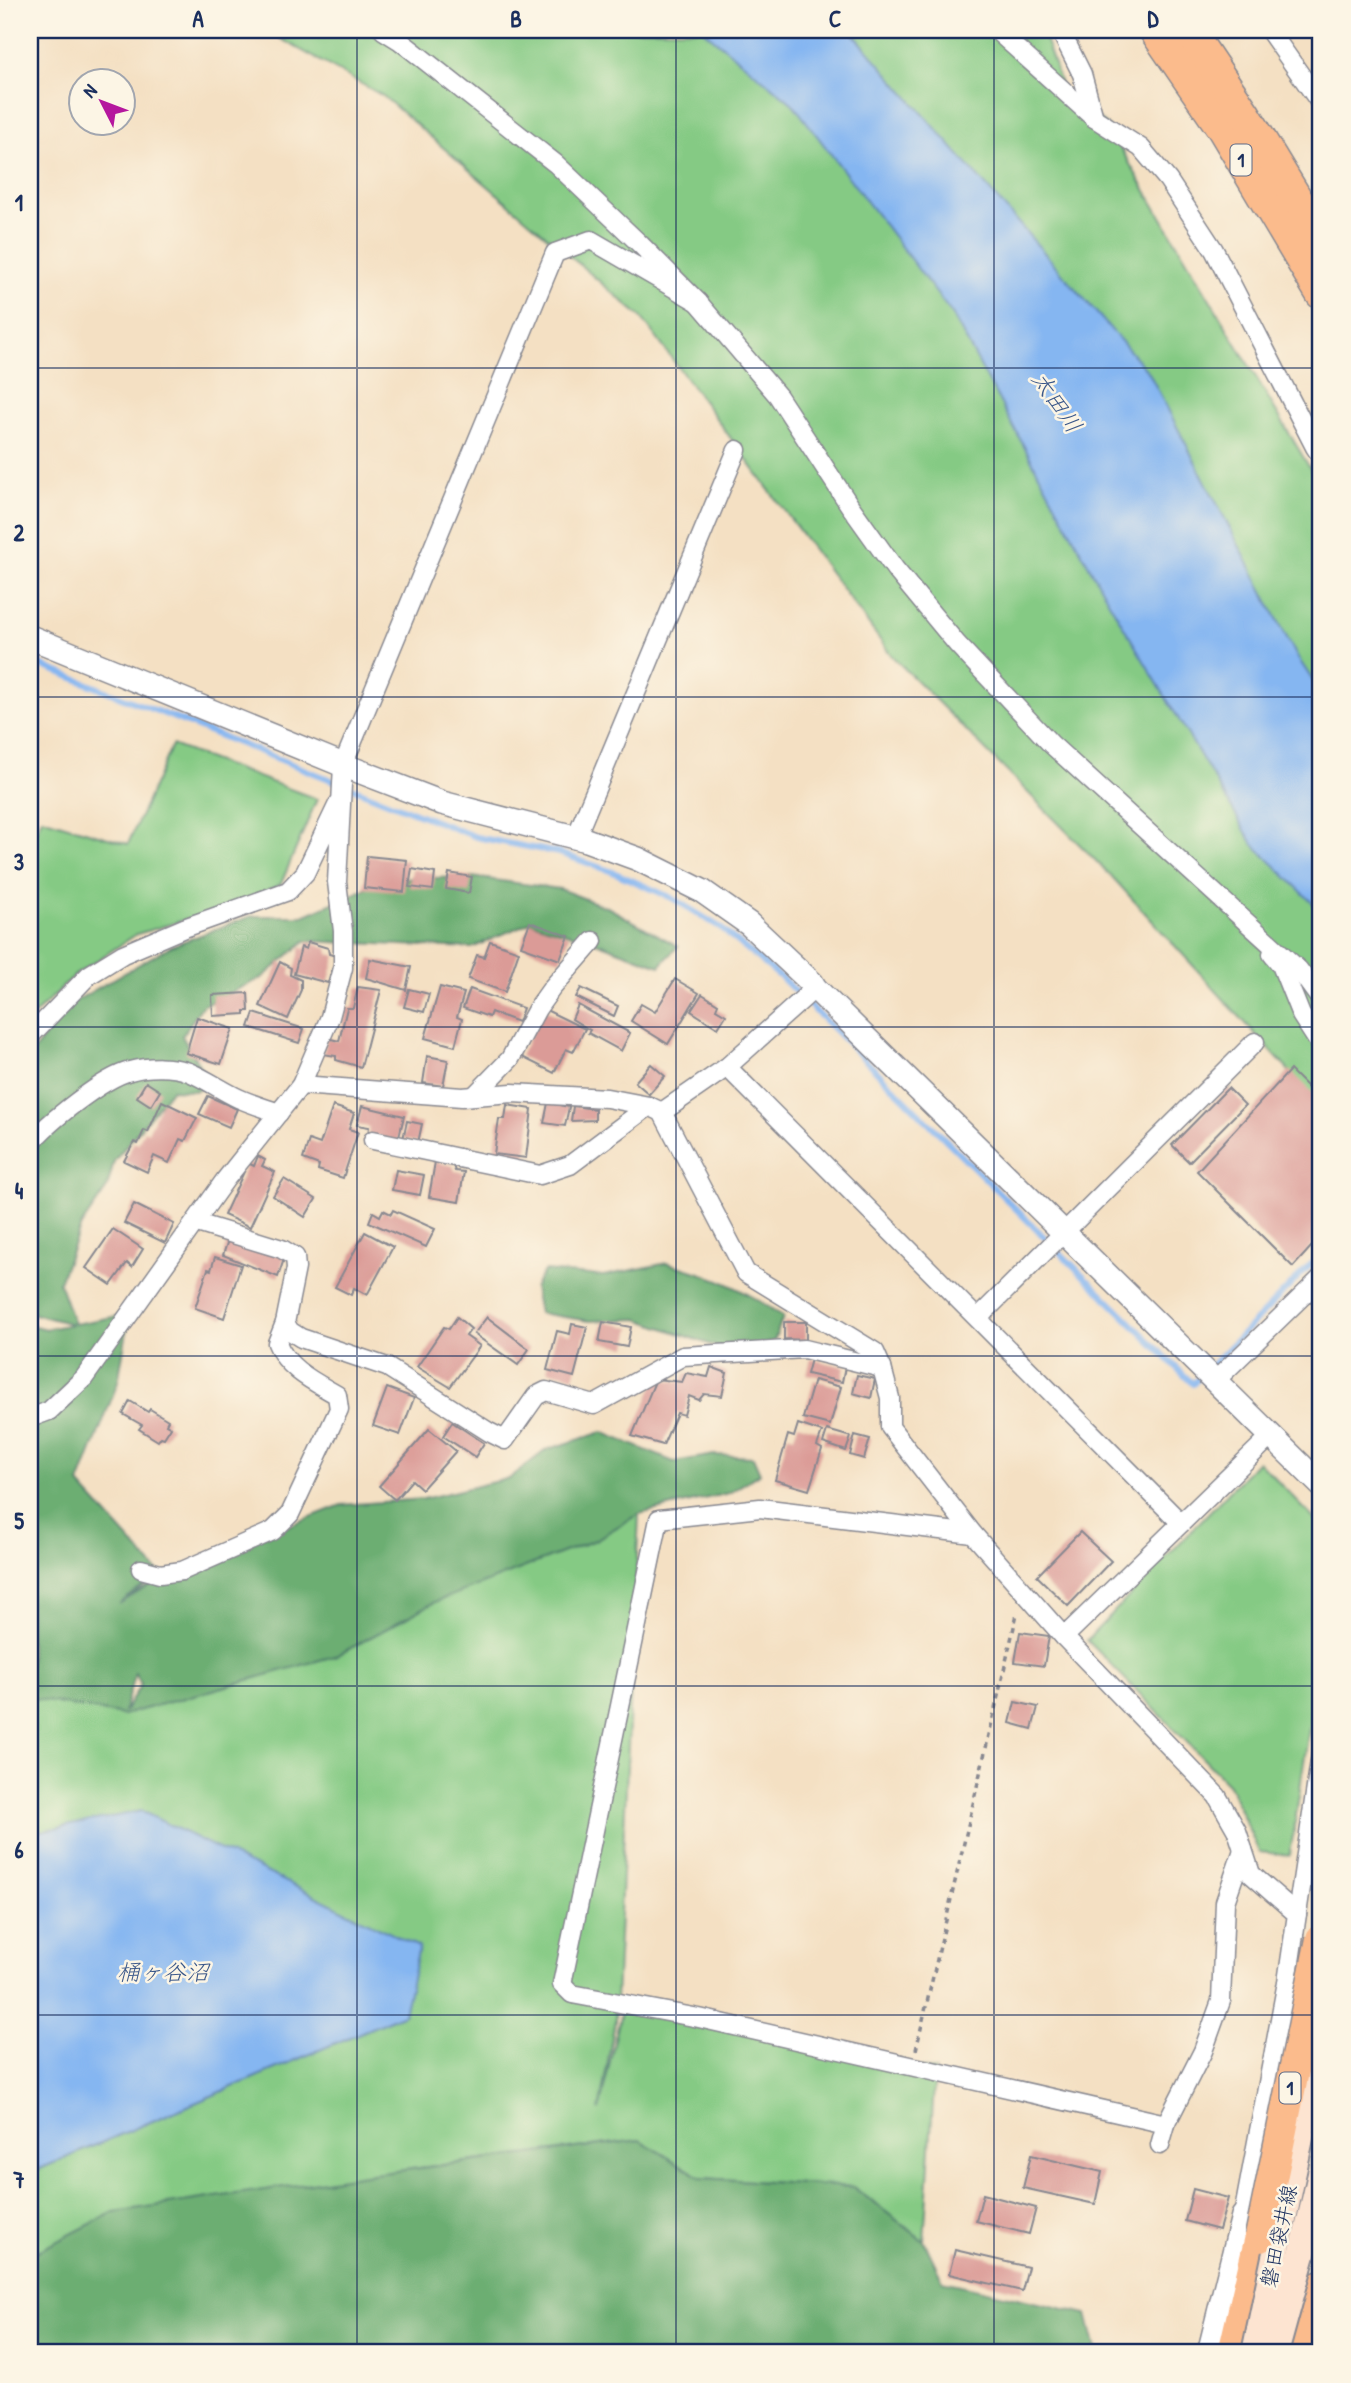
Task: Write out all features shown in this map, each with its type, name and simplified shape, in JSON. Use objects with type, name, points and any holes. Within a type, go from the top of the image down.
[{"type":"highway","name":"1","points":[[1154,30],[1223,130],[1321,294]]},
{"type":"highway","name":"1","points":[[1189,30],[1321,238]]},
{"type":"highway","name":"1","points":[[1233,2353],[1251,2227],[1321,1939]]},
{"type":"highway","points":[[1301,2353],[1321,2286]]},
{"type":"main road","name":"磐田袋井線","points":[[1255,2353],[1309,2095],[1321,1952]]},
{"type":"main road","points":[[1275,2353],[1321,2174]]},
{"type":"street","points":[[383,30],[556,163],[698,302],[778,396],[873,538],[957,644],[1051,744],[1299,970],[1321,1000]]},
{"type":"street","points":[[996,30],[1094,118],[1141,148],[1168,180],[1214,250],[1321,456]]},
{"type":"street","points":[[1060,30],[1082,74],[1094,118]]},
{"type":"street","points":[[1269,30],[1321,104]]},
{"type":"street","points":[[30,1418],[49,1410],[84,1378],[226,1180],[301,1085],[330,1017],[343,968],[344,931],[338,882],[343,765],[555,253],[591,240],[698,302]]},
{"type":"street","points":[[576,837],[737,450]]},
{"type":"street","points":[[30,636],[442,803],[576,837],[638,859],[702,891],[750,924],[812,983],[1321,1485]]},
{"type":"street","points":[[30,1036],[89,975],[123,954],[184,928],[288,891],[305,873],[342,796]]},
{"type":"street","points":[[1251,926],[1281,965],[1301,1015],[1321,1046]]},
{"type":"street","points":[[474,1096],[510,1059],[537,1009],[593,941]]},
{"type":"street","points":[[373,1140],[540,1175],[570,1165],[655,1109],[727,1068],[815,988]]},
{"type":"street","points":[[978,1318],[1255,1042]]},
{"type":"street","points":[[30,1144],[40,1131],[95,1090],[129,1071],[161,1067],[188,1072],[238,1098],[279,1113]]},
{"type":"street","points":[[727,1068],[1181,1523]]},
{"type":"street","points":[[301,1085],[462,1097],[512,1093],[607,1098],[655,1109],[746,1273],[875,1352],[890,1398],[890,1427],[973,1535],[1064,1637],[1217,1796],[1237,1831],[1251,1874],[1297,1914]]},
{"type":"street","points":[[141,1569],[160,1574],[181,1571],[274,1531],[290,1514],[339,1409],[337,1395],[308,1378],[282,1357],[277,1343],[285,1324],[296,1268],[295,1257],[282,1249],[197,1223]]},
{"type":"street","points":[[1215,1381],[1321,1278]]},
{"type":"street","points":[[285,1324],[301,1338],[387,1367],[505,1440],[536,1396],[546,1391],[594,1405],[683,1356],[804,1349],[882,1368]]},
{"type":"street","points":[[1064,1637],[1271,1436]]},
{"type":"street","points":[[973,1535],[760,1507],[659,1519],[562,1984],[572,1994],[699,2018],[1166,2124]]},
{"type":"street","points":[[1209,2353],[1251,2227],[1321,1754]]},
{"type":"street","points":[[1160,2145],[1166,2124],[1203,2051],[1221,2001],[1225,1902],[1243,1850]]},
{"type":"street","points":[[1287,1982],[1321,1987]]},
{"type":"street","points":[[1251,2227],[1321,2233]]},
{"type":"path","points":[[912,2065],[1022,1589]]},
{"type":"green space","points":[[265,30],[1042,30],[1062,87],[1108,127],[1321,487],[1321,1106],[1115,880],[892,656],[641,317],[383,96]]},
{"type":"green space","points":[[172,745],[317,799],[281,884],[236,905],[137,934],[75,975],[30,1019],[30,845],[42,818],[128,844]]},
{"type":"green space","points":[[472,877],[560,889],[609,908],[678,946],[660,966],[593,941],[530,922],[472,948],[305,941],[262,978],[202,1006],[182,1036],[209,1082],[195,1091],[171,1090],[114,1161],[107,1188],[81,1226],[59,1282],[74,1324],[130,1314],[118,1382],[79,1484],[160,1574],[119,1604],[172,1572],[341,1505],[423,1499],[510,1478],[546,1450],[602,1432],[674,1462],[714,1455],[753,1457],[760,1473],[729,1493],[639,1514],[595,1540],[435,1602],[338,1655],[123,1715],[30,1698],[30,1325],[47,1329],[72,1324],[30,1313],[30,1055],[72,1003],[171,946],[252,916],[303,916],[388,879]],"holes":[[[135,1673],[141,1684],[125,1711],[124,1711]]]},
{"type":"green space","points":[[667,1263],[728,1284],[783,1317],[774,1341],[734,1353],[638,1319],[589,1321],[539,1313],[534,1288],[544,1271],[603,1276]]},
{"type":"green space","points":[[1258,1461],[1321,1526],[1321,1649],[1290,1855],[1259,1852],[1229,1785],[1087,1640]]},
{"type":"green space","points":[[639,1514],[615,2021],[599,2111],[623,2003],[935,2071],[924,2241],[853,2187],[702,2178],[639,2140],[411,2169],[30,2265],[30,2173],[404,2014],[30,1838],[30,1698],[123,1715],[259,1677]]},
{"type":"green space","points":[[640,2140],[702,2178],[853,2187],[924,2241],[943,2281],[1087,2314],[1097,2353],[30,2353],[30,2255],[114,2212],[365,2175]]},
{"type":"water","name":"太田川","points":[[703,30],[850,30],[1149,373],[1296,655],[1321,693],[1321,911],[1253,844],[1106,597],[952,314],[793,104]]},
{"type":"water","name":"桶ヶ谷沼","points":[[141,1811],[419,1947],[404,2014],[30,2173],[30,1833]]},
{"type":"building","points":[[30,687],[36,691],[30,702]]},
{"type":"building","points":[[367,856],[407,860],[404,892],[364,888]]},
{"type":"building","points":[[412,869],[435,873],[433,890],[409,887]]},
{"type":"building","points":[[449,873],[472,877],[469,893],[446,889]]},
{"type":"building","points":[[530,922],[569,936],[560,960],[521,946]]},
{"type":"building","points":[[490,941],[519,951],[505,992],[468,979],[477,955],[484,957]]},
{"type":"building","points":[[308,942],[328,948],[329,954],[336,956],[328,983],[294,974],[301,947],[306,949]]},
{"type":"building","points":[[370,959],[411,967],[406,990],[366,978]]},
{"type":"building","points":[[280,962],[291,968],[290,975],[301,980],[301,990],[288,1019],[260,1006]]},
{"type":"building","points":[[675,979],[699,993],[668,1044],[631,1021],[641,1004],[655,1012]]},
{"type":"building","points":[[358,987],[381,990],[361,1067],[336,1060],[336,1056],[323,1054],[327,1038],[339,1041],[347,1008],[353,1008]]},
{"type":"building","points":[[440,987],[464,993],[457,1017],[462,1019],[455,1046],[425,1038]]},
{"type":"building","points":[[581,988],[618,1006],[614,1016],[576,997]]},
{"type":"building","points":[[409,989],[429,994],[424,1012],[404,1007]]},
{"type":"building","points":[[470,989],[523,1008],[518,1022],[491,1012],[489,1017],[463,1008]]},
{"type":"building","points":[[248,993],[249,1011],[245,1011],[245,1014],[213,1016],[212,995]]},
{"type":"building","points":[[702,994],[718,1004],[716,1009],[726,1015],[718,1028],[691,1011]]},
{"type":"building","points":[[578,1005],[630,1033],[621,1051],[588,1033],[590,1030],[572,1019]]},
{"type":"building","points":[[544,1009],[585,1029],[573,1052],[566,1049],[554,1073],[520,1056]]},
{"type":"building","points":[[254,1013],[304,1029],[299,1043],[249,1027]]},
{"type":"building","points":[[197,1017],[233,1029],[221,1064],[186,1053]]},
{"type":"building","points":[[427,1056],[448,1060],[443,1086],[423,1083]]},
{"type":"building","points":[[651,1064],[665,1076],[649,1094],[635,1082]]},
{"type":"building","points":[[1290,1070],[1321,1101],[1321,1236],[1293,1267],[1197,1171]]},
{"type":"building","points":[[146,1082],[160,1091],[151,1106],[137,1097]]},
{"type":"building","points":[[1228,1088],[1245,1105],[1189,1162],[1172,1145]]},
{"type":"building","points":[[208,1096],[237,1109],[229,1127],[199,1114]]},
{"type":"building","points":[[162,1101],[197,1118],[185,1141],[180,1139],[169,1163],[154,1156],[147,1172],[124,1161],[134,1142],[138,1144],[144,1130],[148,1132]]},
{"type":"building","points":[[548,1103],[569,1107],[565,1126],[544,1123]]},
{"type":"building","points":[[507,1105],[532,1109],[526,1158],[494,1154],[499,1119],[505,1119]]},
{"type":"building","points":[[333,1106],[354,1113],[349,1129],[358,1132],[343,1178],[318,1170],[319,1165],[303,1159],[309,1140],[320,1144]]},
{"type":"building","points":[[362,1106],[404,1116],[398,1141],[368,1134],[369,1127],[357,1125]]},
{"type":"building","points":[[573,1106],[595,1109],[595,1120],[571,1121]]},
{"type":"building","points":[[407,1121],[422,1124],[418,1143],[403,1139]]},
{"type":"building","points":[[258,1156],[265,1160],[262,1166],[275,1172],[250,1227],[224,1215],[248,1163],[254,1166]]},
{"type":"building","points":[[435,1162],[464,1172],[459,1202],[429,1197]]},
{"type":"building","points":[[396,1170],[424,1175],[420,1195],[392,1190]]},
{"type":"building","points":[[284,1179],[316,1199],[305,1217],[273,1196]]},
{"type":"building","points":[[134,1204],[174,1224],[165,1243],[124,1223]]},
{"type":"building","points":[[383,1210],[391,1214],[393,1210],[435,1229],[426,1247],[369,1222],[373,1212],[380,1216]]},
{"type":"building","points":[[113,1229],[143,1249],[132,1267],[127,1263],[111,1285],[86,1268]]},
{"type":"building","points":[[365,1232],[393,1247],[367,1295],[354,1288],[351,1295],[335,1287]]},
{"type":"building","points":[[228,1240],[285,1256],[278,1277],[223,1255]]},
{"type":"building","points":[[215,1257],[241,1265],[224,1318],[195,1308],[208,1269],[211,1270]]},
{"type":"building","points":[[457,1317],[471,1329],[466,1336],[480,1346],[450,1387],[417,1367],[444,1327],[449,1329]]},
{"type":"building","points":[[487,1317],[529,1349],[518,1365],[474,1334]]},
{"type":"building","points":[[603,1322],[631,1327],[627,1347],[599,1342]]},
{"type":"building","points":[[784,1322],[806,1322],[806,1340],[784,1339]]},
{"type":"building","points":[[572,1324],[587,1327],[574,1377],[547,1370],[557,1331],[570,1334]]},
{"type":"building","points":[[811,1359],[845,1367],[842,1382],[807,1374]]},
{"type":"building","points":[[711,1367],[727,1373],[722,1396],[704,1394],[699,1400],[689,1396],[684,1415],[677,1413],[663,1445],[632,1436],[656,1379],[682,1382],[686,1373],[708,1377]]},
{"type":"building","points":[[857,1375],[875,1379],[871,1398],[853,1393]]},
{"type":"building","points":[[814,1380],[841,1387],[830,1425],[803,1418]]},
{"type":"building","points":[[387,1388],[414,1398],[400,1435],[373,1426]]},
{"type":"building","points":[[130,1401],[168,1420],[166,1424],[171,1427],[164,1438],[161,1437],[158,1441],[139,1429],[142,1425],[123,1414]]},
{"type":"building","points":[[452,1422],[484,1443],[475,1457],[443,1436]]},
{"type":"building","points":[[798,1424],[822,1432],[817,1446],[822,1449],[809,1490],[775,1480],[788,1435],[794,1437]]},
{"type":"building","points":[[429,1429],[456,1451],[422,1489],[412,1480],[395,1500],[379,1486]]},
{"type":"building","points":[[827,1430],[851,1437],[846,1451],[823,1443]]},
{"type":"building","points":[[855,1435],[870,1439],[864,1459],[850,1455]]},
{"type":"building","points":[[1080,1532],[1111,1561],[1068,1606],[1037,1576]]},
{"type":"building","points":[[1020,1632],[1049,1636],[1044,1666],[1015,1662]]},
{"type":"building","points":[[1015,1702],[1038,1707],[1032,1729],[1010,1723]]},
{"type":"building","points":[[1031,2155],[1102,2172],[1095,2204],[1023,2188]]},
{"type":"building","points":[[1193,2189],[1228,2198],[1219,2230],[1185,2221]]},
{"type":"building","points":[[983,2194],[1036,2208],[1029,2234],[976,2221]]},
{"type":"building","points":[[955,2250],[1028,2267],[1022,2291],[949,2274]]},
{"type":"waterway","points":[[30,661],[476,837],[559,853],[613,872],[672,898],[718,926],[783,979],[1193,1384],[1202,1375]]},
{"type":"waterway","points":[[1209,1368],[1321,1254]]}]
